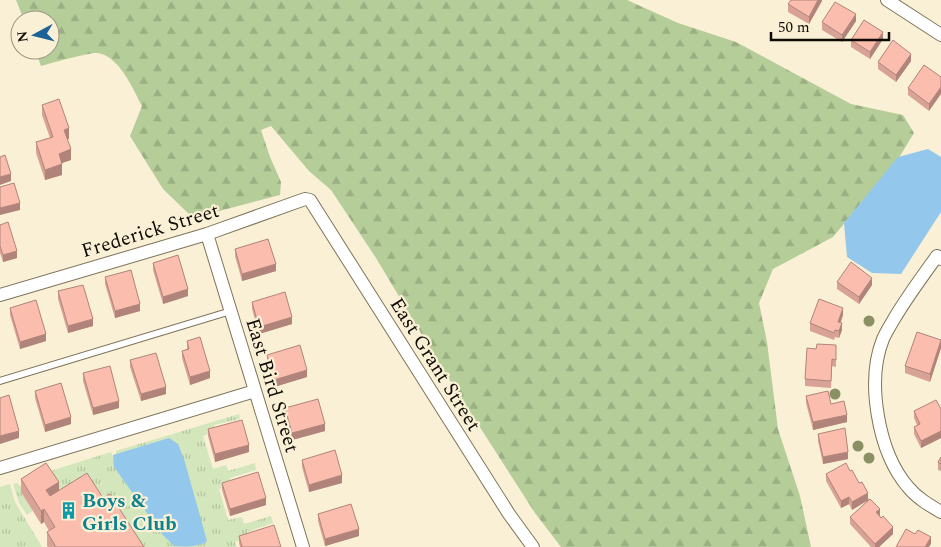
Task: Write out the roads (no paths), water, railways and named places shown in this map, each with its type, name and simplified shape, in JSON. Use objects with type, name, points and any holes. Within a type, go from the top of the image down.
[{"type":"street","points":[[887,0],[941,35]]},
{"type":"street","name":"Frederick Street","points":[[0,295],[207,234],[305,199],[310,200]]},
{"type":"street","name":"East Grant Street","points":[[310,200],[509,514],[533,547]]},
{"type":"street","name":"East Bird Street","points":[[207,234],[303,547]]},
{"type":"street","points":[[940,255],[905,301],[883,338],[875,372],[874,388],[876,406],[885,442],[900,475],[916,495],[928,505],[941,512]]},
{"type":"street","points":[[0,468],[256,391]]},
{"type":"lane","points":[[0,381],[231,311]]},
{"type":"water","points":[[928,149],[941,157],[941,212],[901,274],[872,273],[847,257],[844,223],[898,157]]},
{"type":"water","points":[[169,438],[178,444],[184,459],[207,541],[204,543],[174,546],[162,534],[114,467],[113,455]]},
{"type":"place","name":"Boys & Girls Club","points":[[68,511]]}]
